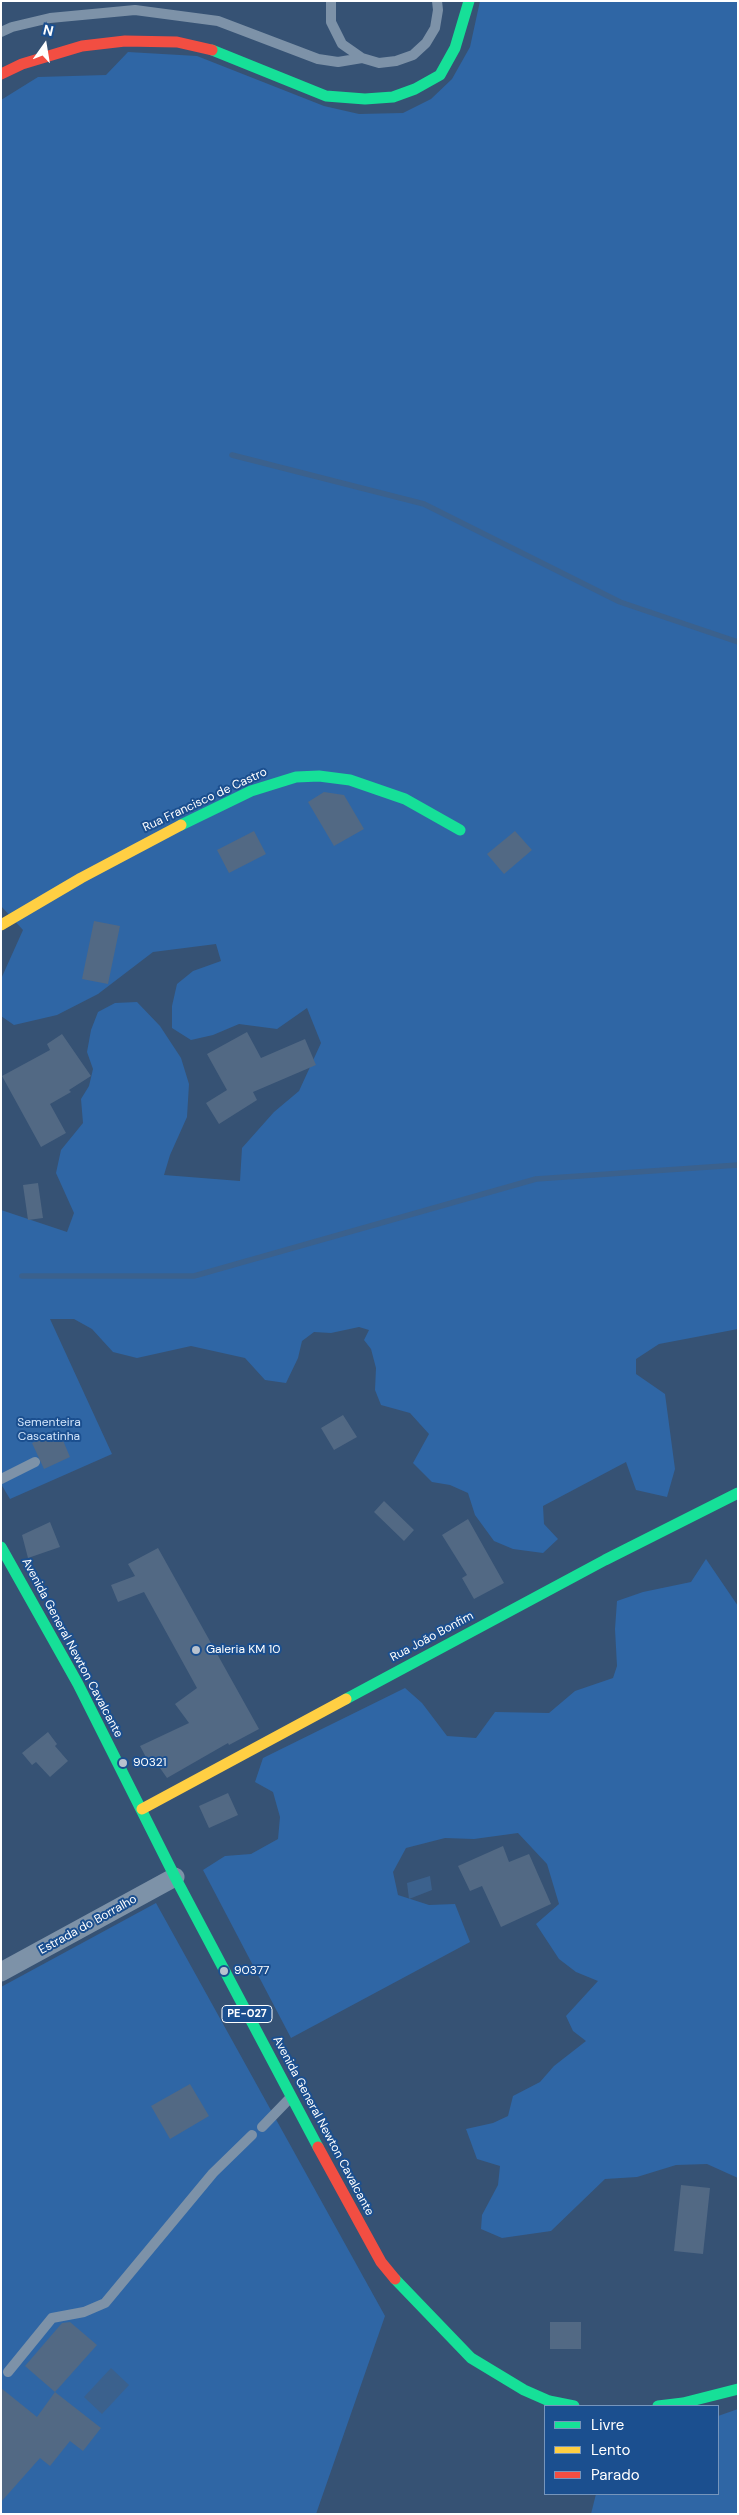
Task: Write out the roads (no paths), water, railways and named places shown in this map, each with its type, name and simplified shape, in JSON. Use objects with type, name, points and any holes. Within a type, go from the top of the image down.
[{"type":"street","points":[[1,74],[22,64],[82,46],[125,40],[177,42],[221,52],[326,96],[365,100],[393,97],[415,89],[440,75],[455,48],[469,1]]},
{"type":"street","name":"Rua Francisco de Castro","points":[[1,926],[143,844],[251,791],[296,777],[327,777],[350,780],[376,788],[404,799],[460,830]]},
{"type":"street","name":"Rua João Bonfim","points":[[142,1809],[605,1560],[738,1493]]},
{"type":"street","name":"Avenida General Newton Cavalcante","points":[[1,1546],[78,1684],[175,1877],[381,2262],[412,2299],[478,2362],[524,2390],[549,2401],[569,2405]]},
{"type":"street","name":"Estrada do Borralho","points":[[1,1972],[175,1877]]},
{"type":"street","points":[[666,2405],[683,2403],[738,2389]]},
{"type":"lane","points":[[331,1],[331,22],[342,44],[362,58],[379,63],[396,61],[413,54],[426,43],[435,28],[438,10],[437,1]]},
{"type":"lane","points":[[1,32],[12,27],[50,18],[135,10],[218,21],[318,59],[338,62],[362,58]]},
{"type":"lane","points":[[1,1479],[35,1462]]},
{"type":"lane","points":[[262,2127],[291,2096]]},
{"type":"lane","points":[[8,2372],[52,2318],[84,2312],[105,2303],[213,2173],[252,2135]]},
{"type":"waterway","points":[[232,455],[424,504],[620,602],[738,642]]},
{"type":"waterway","points":[[22,1276],[194,1276],[536,1179],[738,1165]]},
{"type":"place","name":"Galeria KM 10","points":[[196,1650]]},
{"type":"place","name":"90321","points":[[123,1763]]},
{"type":"place","name":"90377","points":[[224,1971]]},
{"type":"park label","name":"Sementeira Cascatinha","points":[[49,1430]]}]
